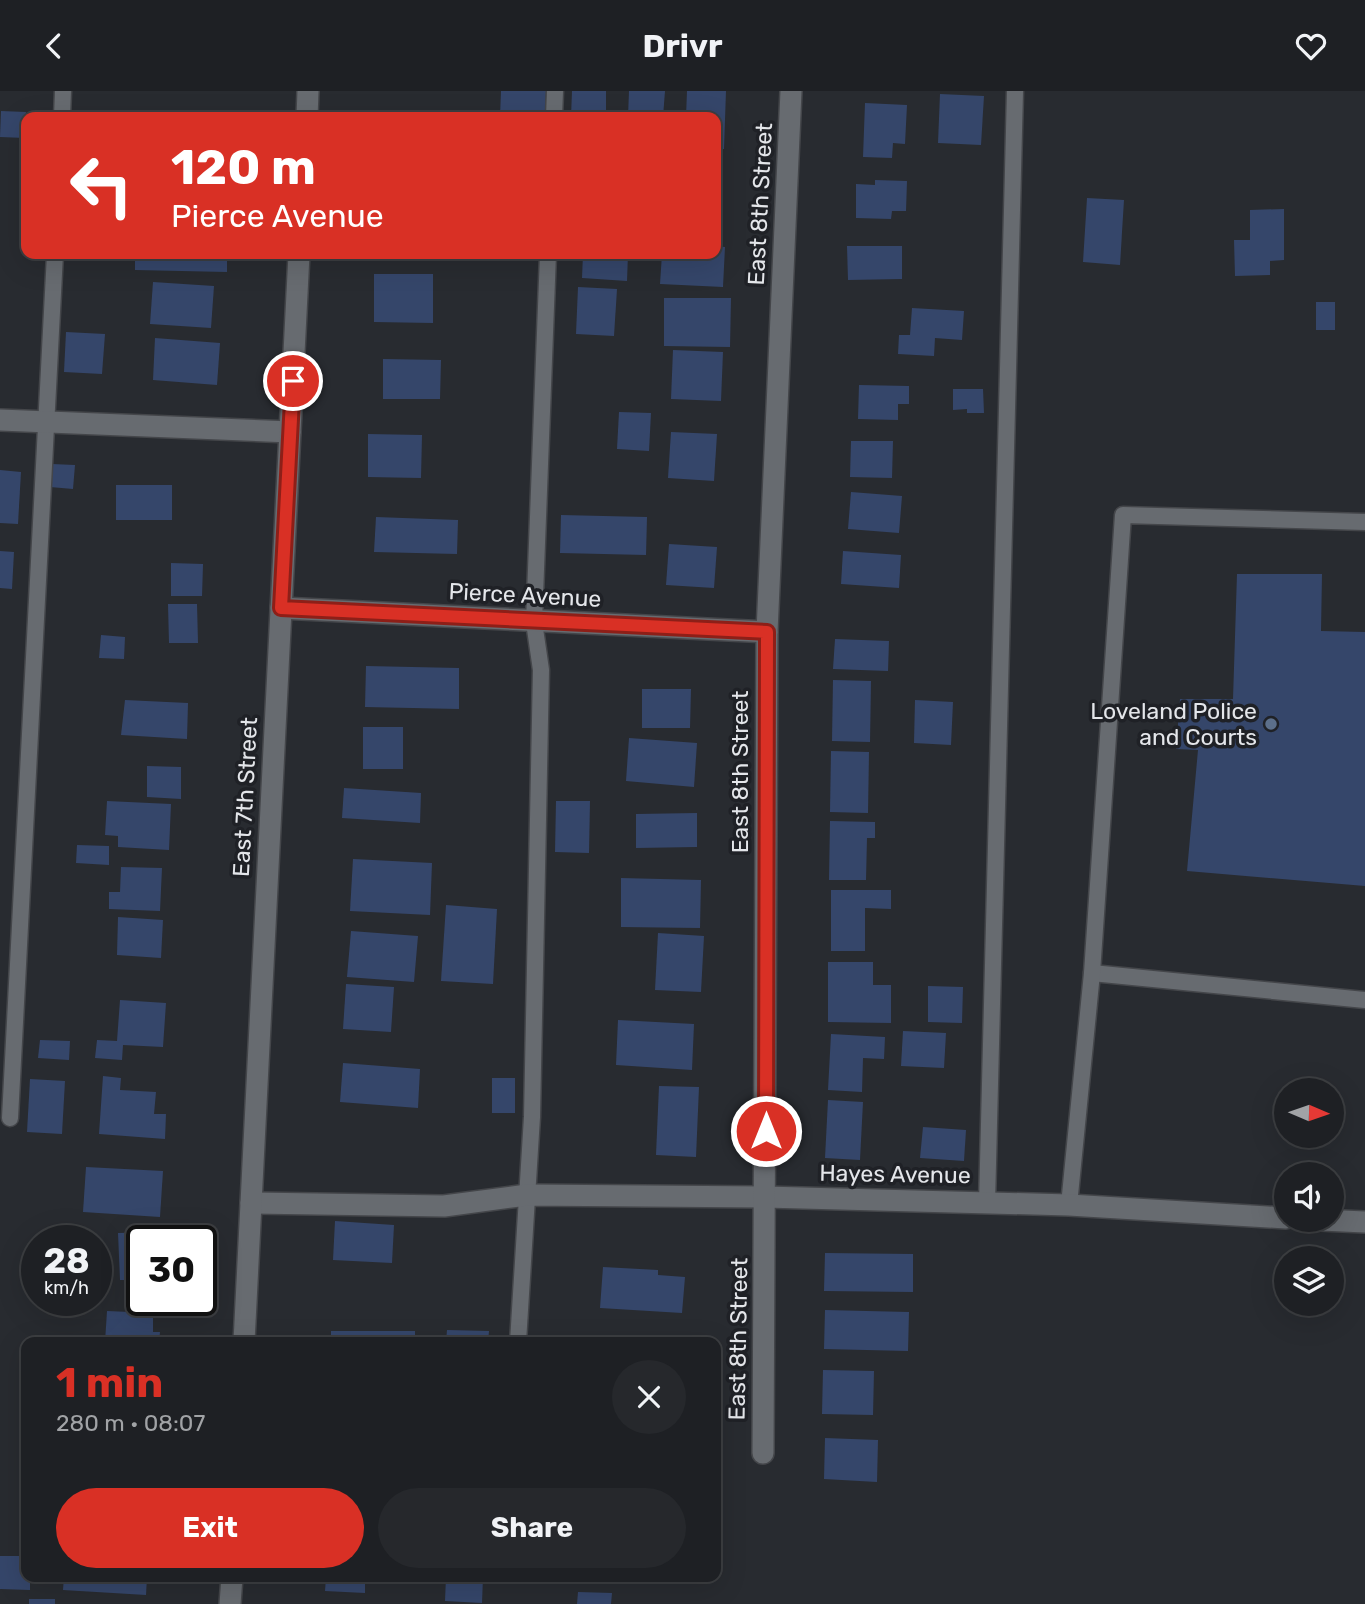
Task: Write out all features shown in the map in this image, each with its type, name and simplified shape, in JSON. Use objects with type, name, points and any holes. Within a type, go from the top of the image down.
[{"type":"street","points":[[306,112],[308,91]]},
{"type":"street","name":"East 8th Street","points":[[763,1453],[767,632],[792,91]]},
{"type":"street","name":"East 7th Street","points":[[244,1337],[299,259]]},
{"type":"street","points":[[0,420],[290,432]]},
{"type":"street","name":"Pierce Avenue","points":[[281,608],[767,632]]},
{"type":"street","name":"Hayes Avenue","points":[[251,1203],[444,1206],[527,1195],[765,1197],[1069,1205],[1274,1217]]},
{"type":"street","points":[[1344,1221],[1365,1222]]},
{"type":"street","points":[[230,1604],[232,1582]]},
{"type":"lane","points":[[62,112],[63,91]]},
{"type":"lane","points":[[554,112],[555,91]]},
{"type":"lane","points":[[987,1203],[1015,91]]},
{"type":"lane","points":[[10,1118],[55,259]]},
{"type":"lane","points":[[518,1337],[532,1118],[541,670],[534,622],[548,259]]},
{"type":"lane","points":[[1069,1205],[1092,973],[1123,515],[1365,522]]},
{"type":"lane","points":[[1092,973],[1365,1000]]},
{"type":"building","points":[[501,91],[546,91],[545,112],[500,112]]},
{"type":"building","points":[[572,91],[606,91],[606,112],[571,112]]},
{"type":"building","points":[[629,91],[665,91],[663,112],[628,112]]},
{"type":"building","points":[[687,91],[726,91],[724,149],[721,149],[721,112],[686,112]]},
{"type":"building","points":[[940,94],[984,96],[981,145],[938,143]]},
{"type":"building","points":[[865,103],[907,105],[905,144],[893,143],[892,158],[863,157]]},
{"type":"building","points":[[1,111],[26,112],[21,112],[21,138],[0,137]]},
{"type":"building","points":[[875,180],[907,181],[906,211],[892,211],[891,219],[856,218],[856,184],[875,185]]},
{"type":"building","points":[[1087,198],[1124,200],[1120,265],[1083,262]]},
{"type":"building","points":[[1284,209],[1284,260],[1270,261],[1270,275],[1235,276],[1234,240],[1250,240],[1250,210]]},
{"type":"building","points":[[847,246],[902,246],[902,279],[848,280]]},
{"type":"building","points":[[721,247],[725,247],[723,287],[660,284],[662,259],[721,259]]},
{"type":"building","points":[[135,259],[227,259],[227,272],[135,270]]},
{"type":"building","points":[[583,259],[628,259],[627,281],[582,278]]},
{"type":"building","points":[[374,274],[433,274],[433,323],[374,322]]},
{"type":"building","points":[[153,282],[214,286],[211,328],[150,324]]},
{"type":"building","points":[[578,287],[617,289],[614,336],[576,334]]},
{"type":"building","points":[[664,298],[731,298],[730,347],[664,346]]},
{"type":"building","points":[[1316,302],[1335,302],[1335,330],[1316,330]]},
{"type":"building","points":[[912,308],[964,311],[962,340],[935,338],[934,356],[898,354],[899,335],[910,335]]},
{"type":"building","points":[[66,332],[105,334],[102,374],[64,372]]},
{"type":"building","points":[[155,338],[220,343],[217,385],[153,380]]},
{"type":"building","points":[[673,350],[723,352],[721,401],[671,399]]},
{"type":"building","points":[[383,359],[441,360],[440,399],[383,399]]},
{"type":"building","points":[[859,385],[909,386],[909,404],[898,404],[898,420],[858,419]]},
{"type":"building","points":[[953,389],[983,389],[984,413],[967,413],[967,409],[953,410]]},
{"type":"building","points":[[619,412],[651,413],[649,451],[617,449]]},
{"type":"building","points":[[671,432],[717,434],[714,481],[668,478]]},
{"type":"building","points":[[368,434],[422,435],[421,478],[368,477]]},
{"type":"building","points":[[851,441],[893,441],[892,478],[850,477]]},
{"type":"building","points":[[52,464],[75,465],[73,489],[50,487]]},
{"type":"building","points":[[0,470],[21,472],[18,524],[0,523]]},
{"type":"building","points":[[116,485],[172,485],[172,520],[116,520]]},
{"type":"building","points":[[851,492],[902,496],[899,533],[848,529]]},
{"type":"building","points":[[561,515],[647,517],[646,555],[560,553]]},
{"type":"building","points":[[376,517],[458,520],[457,554],[374,552]]},
{"type":"building","points":[[669,544],[717,547],[714,588],[666,585]]},
{"type":"building","points":[[0,551],[14,552],[12,589],[0,588]]},
{"type":"building","points":[[843,551],[901,555],[899,588],[841,584]]},
{"type":"building","points":[[171,563],[203,564],[202,596],[171,596]]},
{"type":"building","name":"Loveland Police and Courts","points":[[1237,574],[1322,574],[1321,631],[1365,632],[1365,886],[1187,871],[1198,750],[1176,749],[1180,699],[1233,699]]},
{"type":"building","points":[[168,604],[197,604],[198,643],[169,643]]},
{"type":"building","points":[[101,635],[125,637],[124,659],[99,658]]},
{"type":"building","points":[[835,639],[889,641],[888,671],[833,669]]},
{"type":"building","points":[[366,666],[459,668],[459,709],[365,707]]},
{"type":"building","points":[[833,680],[871,681],[870,742],[832,741]]},
{"type":"building","points":[[642,689],[691,689],[690,728],[642,728]]},
{"type":"building","points":[[125,700],[188,703],[187,739],[121,735]]},
{"type":"building","points":[[915,700],[953,702],[951,745],[914,743]]},
{"type":"building","points":[[363,727],[403,727],[403,769],[363,769]]},
{"type":"building","points":[[629,738],[697,743],[694,787],[626,781]]},
{"type":"building","points":[[831,751],[869,752],[868,813],[830,812]]},
{"type":"building","points":[[147,766],[181,767],[181,799],[147,797]]},
{"type":"building","points":[[344,788],[421,793],[420,823],[342,818]]},
{"type":"building","points":[[107,801],[171,804],[169,850],[118,847],[118,836],[105,835]]},
{"type":"building","points":[[556,801],[590,801],[589,853],[555,852]]},
{"type":"building","points":[[697,813],[697,847],[636,848],[636,814]]},
{"type":"building","points":[[830,821],[875,822],[875,838],[867,838],[866,880],[829,880]]},
{"type":"building","points":[[77,845],[109,846],[109,865],[76,863]]},
{"type":"building","points":[[353,859],[432,863],[430,915],[350,911]]},
{"type":"building","points":[[121,867],[162,868],[160,911],[109,909],[109,892],[120,892]]},
{"type":"building","points":[[621,878],[701,880],[700,928],[621,927]]},
{"type":"building","points":[[831,890],[891,890],[891,909],[865,908],[865,951],[831,951]]},
{"type":"building","points":[[446,905],[497,909],[493,984],[441,981]]},
{"type":"building","points":[[118,917],[163,920],[161,958],[117,955]]},
{"type":"building","points":[[351,931],[418,936],[414,982],[347,977]]},
{"type":"building","points":[[658,933],[704,936],[701,992],[655,990]]},
{"type":"building","points":[[828,962],[873,962],[873,985],[891,985],[891,1023],[828,1022]]},
{"type":"building","points":[[346,984],[394,987],[391,1032],[343,1029]]},
{"type":"building","points":[[928,986],[963,987],[962,1023],[928,1022]]},
{"type":"building","points":[[120,1000],[166,1003],[163,1047],[123,1045],[122,1060],[95,1058],[97,1040],[117,1041]]},
{"type":"building","points":[[618,1020],[694,1024],[692,1070],[616,1065]]},
{"type":"building","points":[[903,1031],[946,1033],[944,1068],[901,1066]]},
{"type":"building","points":[[831,1034],[885,1037],[884,1059],[863,1058],[862,1092],[828,1090]]},
{"type":"building","points":[[40,1040],[70,1041],[69,1060],[38,1058]]},
{"type":"building","points":[[343,1063],[420,1069],[418,1108],[340,1102]]},
{"type":"building","points":[[103,1076],[121,1078],[120,1090],[156,1092],[154,1114],[166,1114],[165,1139],[99,1134]]},
{"type":"building","points":[[492,1078],[515,1078],[515,1113],[492,1113]]},
{"type":"building","points":[[30,1079],[65,1081],[62,1134],[27,1132]]},
{"type":"building","points":[[659,1086],[699,1087],[696,1157],[656,1155]]},
{"type":"building","points":[[828,1100],[863,1102],[860,1160],[825,1158]]},
{"type":"building","points":[[923,1127],[966,1130],[964,1161],[920,1158]]},
{"type":"building","points":[[86,1167],[163,1171],[160,1217],[83,1212]]},
{"type":"building","points":[[335,1221],[394,1225],[392,1263],[333,1260]]},
{"type":"building","points":[[118,1233],[126,1233],[126,1280],[120,1280]]},
{"type":"building","points":[[825,1253],[913,1254],[913,1292],[824,1291]]},
{"type":"building","points":[[603,1267],[658,1270],[658,1275],[685,1277],[682,1313],[600,1308]]},
{"type":"building","points":[[825,1310],[909,1312],[908,1351],[824,1349]]},
{"type":"building","points":[[112,1311],[126,1312],[126,1316],[153,1316],[153,1332],[160,1332],[160,1337],[105,1337],[107,1316],[112,1316]]},
{"type":"building","points":[[447,1330],[489,1331],[488,1337],[446,1337]]},
{"type":"building","points":[[331,1331],[415,1331],[415,1337],[331,1337]]},
{"type":"building","points":[[823,1370],[874,1371],[873,1415],[822,1414]]},
{"type":"building","points":[[825,1438],[878,1440],[877,1482],[824,1479]]},
{"type":"building","points":[[0,1556],[21,1556],[21,1582],[30,1582],[30,1590],[0,1589]]},
{"type":"building","points":[[64,1582],[147,1582],[146,1595],[63,1590]]},
{"type":"building","points":[[326,1582],[365,1582],[365,1593],[325,1591]]},
{"type":"building","points":[[446,1582],[483,1582],[482,1603],[445,1601]]},
{"type":"building","points":[[578,1592],[612,1593],[611,1604],[577,1604]]},
{"type":"building","points":[[29,1599],[55,1599],[55,1604],[29,1604]]},
{"type":"place","name":"Loveland Police and Courts","points":[[1271,724]]},
{"type":"route","points":[[293,381],[281,608],[767,632],[766,1131]]}]
